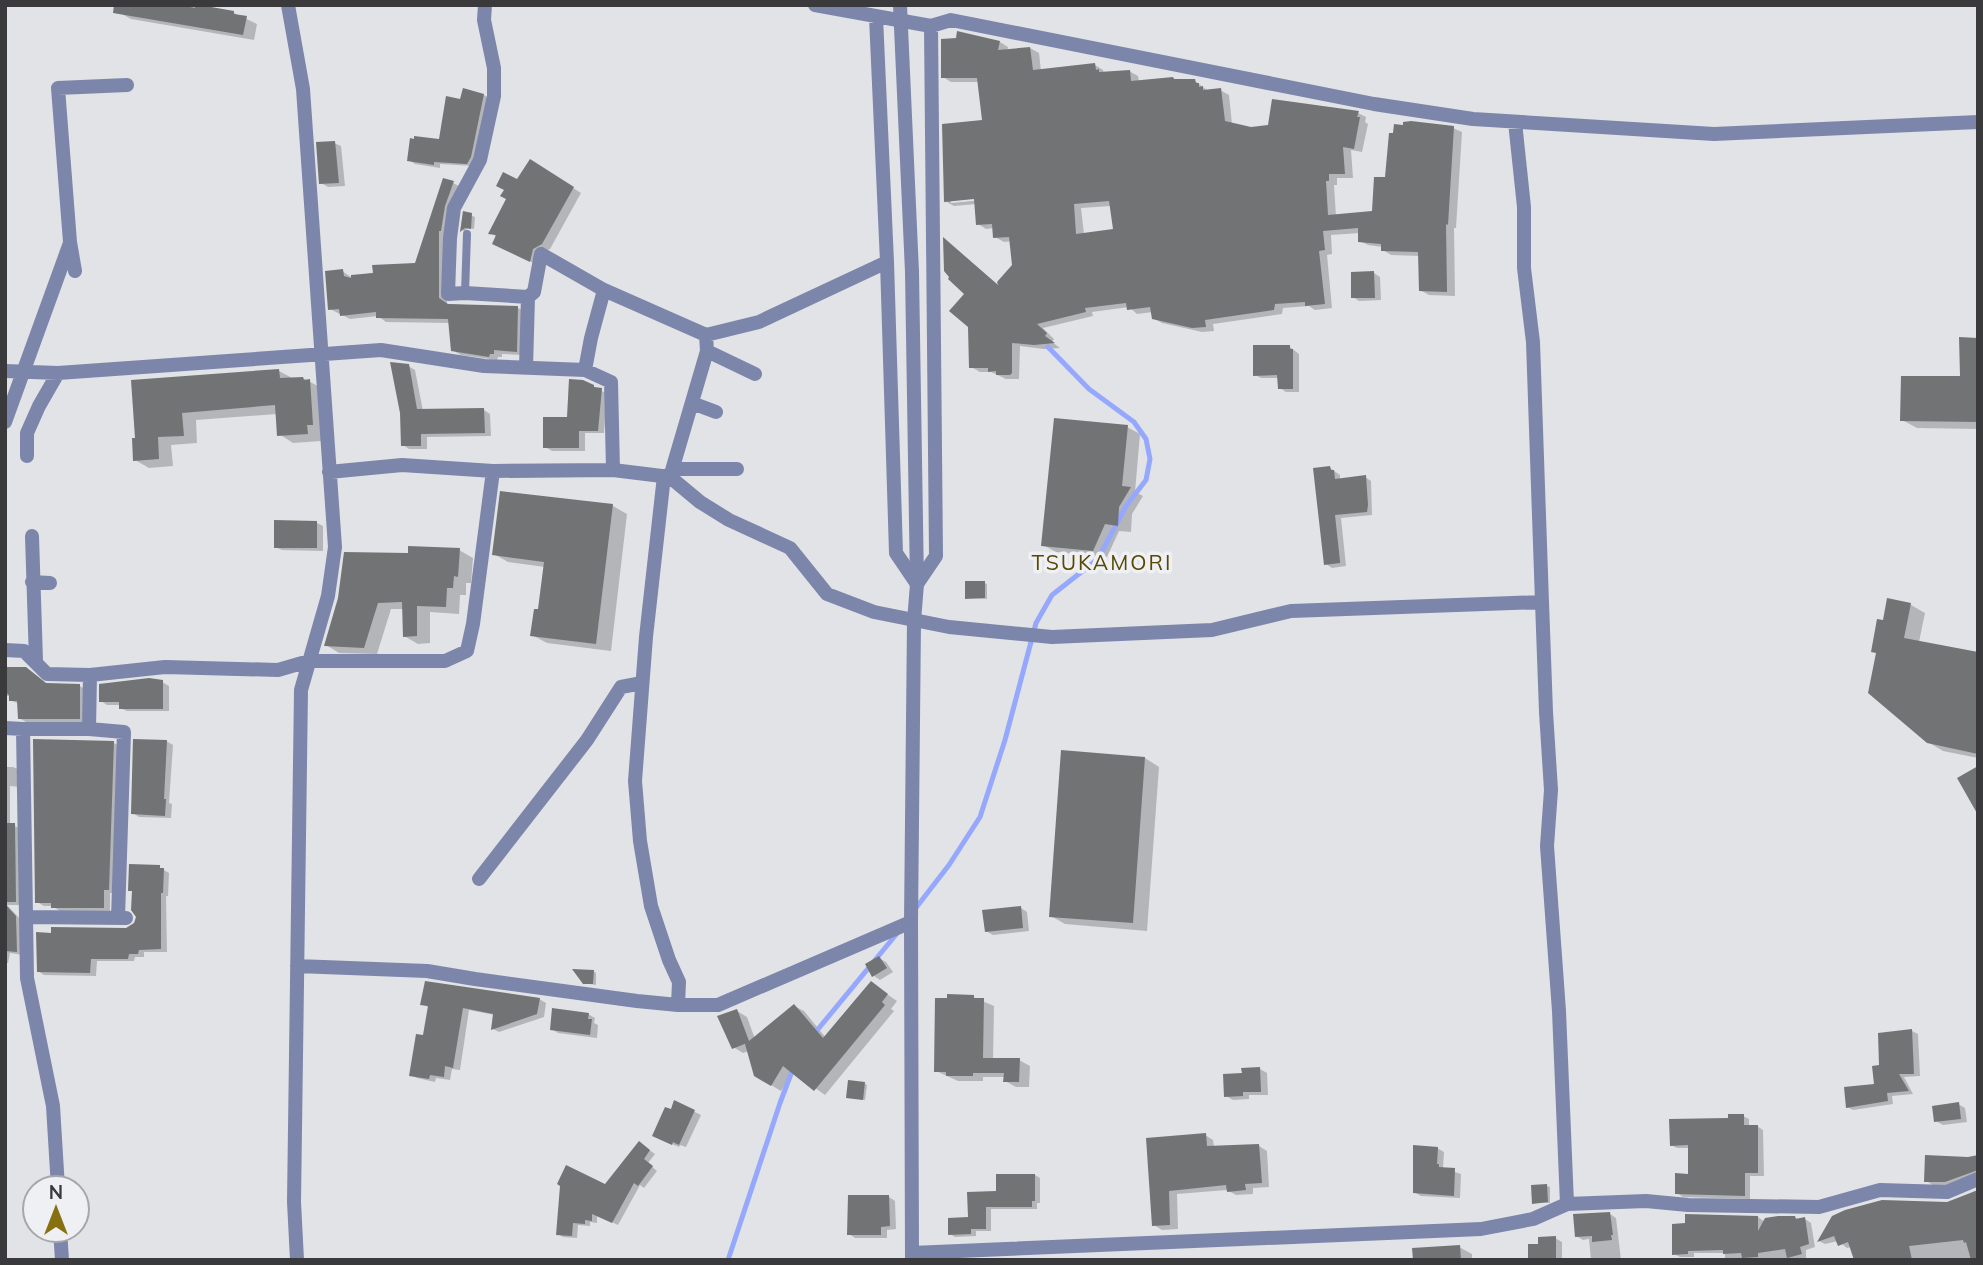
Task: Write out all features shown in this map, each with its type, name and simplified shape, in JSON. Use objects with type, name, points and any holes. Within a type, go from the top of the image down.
[{"type":"street","points":[[288,5],[303,89],[335,547],[328,596],[300,690],[293,1202],[297,1260]]},
{"type":"street","points":[[485,5],[484,20],[494,68],[494,96],[480,160],[454,208],[448,294],[528,297],[534,292],[541,254],[604,290],[706,335],[758,322],[887,262]]},
{"type":"street","points":[[815,5],[931,26],[951,20],[1374,104],[1514,122],[1714,134],[1978,122]]},
{"type":"street","points":[[900,5],[912,272],[917,584],[914,621],[911,922],[912,1256],[1481,1229],[1533,1219],[1567,1204],[1646,1201],[1688,1205],[1819,1207],[1880,1190],[1947,1192],[1978,1179]]},
{"type":"street","points":[[876,18],[887,262],[895,553],[917,584]]},
{"type":"street","points":[[917,584],[936,556],[931,26]]},
{"type":"street","points":[[75,271],[70,242],[58,89],[127,85]]},
{"type":"street","points":[[1514,122],[1524,207],[1524,268],[1533,342],[1551,790],[1547,846],[1559,1011],[1567,1204]]},
{"type":"street","points":[[5,422],[70,242]]},
{"type":"street","points":[[585,370],[590,338],[604,290]]},
{"type":"street","points":[[526,368],[528,297]]},
{"type":"street","points":[[678,1005],[679,982],[651,905],[640,841],[635,781],[642,683],[669,474],[707,351],[706,335]]},
{"type":"street","points":[[5,371],[58,373],[382,350],[484,366],[585,370],[611,382],[612,470]]},
{"type":"street","points":[[707,351],[755,374]]},
{"type":"street","points":[[27,456],[27,433],[58,373]]},
{"type":"street","points":[[692,403],[716,412]]},
{"type":"street","points":[[329,472],[402,465],[493,471],[612,470],[669,474],[737,469]]},
{"type":"street","points":[[5,650],[24,651],[47,674],[90,675],[165,667],[278,670],[309,661],[445,661],[467,651],[493,471]]},
{"type":"street","points":[[669,474],[701,502],[729,520],[790,548],[827,594],[874,612],[949,627],[1052,637],[1212,630],[1291,611],[1542,602]]},
{"type":"street","points":[[32,536],[36,661]]},
{"type":"street","points":[[32,582],[50,583]]},
{"type":"street","points":[[89,729],[90,675]]},
{"type":"street","points":[[479,879],[587,740],[621,687],[642,683]]},
{"type":"street","points":[[5,728],[124,732],[122,918],[26,917]]},
{"type":"street","points":[[23,729],[27,978],[53,1106],[57,1174]]},
{"type":"street","points":[[297,966],[427,971],[678,1005],[718,1005],[911,922]]},
{"type":"lane","points":[[465,293],[467,234]]},
{"type":"building","points":[[114,5],[181,5],[195,8],[195,5],[200,5],[247,16],[243,35],[113,13]]},
{"type":"building","points":[[957,31],[1000,41],[998,50],[1030,47],[1033,70],[1095,63],[1099,72],[1130,70],[1131,81],[1173,77],[1195,79],[1199,87],[1203,86],[1203,90],[1221,88],[1225,121],[1251,127],[1268,125],[1272,99],[1359,111],[1354,149],[1343,147],[1345,174],[1329,174],[1329,181],[1326,181],[1328,215],[1372,211],[1374,177],[1385,177],[1389,133],[1393,133],[1394,124],[1403,125],[1403,122],[1411,121],[1454,126],[1448,225],[1446,224],[1447,292],[1419,291],[1418,252],[1381,251],[1381,244],[1358,242],[1358,228],[1323,231],[1325,250],[1319,251],[1325,304],[1275,304],[1274,310],[1205,320],[1206,327],[1192,328],[1152,319],[1150,307],[1127,310],[1126,303],[1085,308],[1086,312],[1037,324],[1047,333],[1045,336],[1055,343],[1012,343],[1010,375],[996,375],[996,371],[988,372],[988,368],[969,368],[968,327],[949,311],[964,294],[948,279],[944,271],[943,237],[998,285],[997,282],[1012,265],[1009,237],[993,238],[992,224],[976,225],[974,199],[944,202],[942,124],[982,120],[977,78],[941,78],[941,39],[956,38]],"holes":[[[1109,201],[1113,229],[1076,234],[1074,204]]]},
{"type":"building","points":[[463,88],[484,94],[471,157],[467,164],[434,162],[434,165],[407,161],[410,138],[414,139],[414,136],[439,139],[446,96],[460,99]]},
{"type":"building","points":[[335,141],[339,183],[319,184],[316,142]]},
{"type":"building","points":[[530,159],[574,187],[542,244],[533,249],[530,262],[492,244],[496,235],[488,234],[506,199],[500,196],[504,190],[496,186],[503,172],[517,179]]},
{"type":"building","points":[[443,178],[454,181],[439,231],[439,298],[448,304],[518,306],[517,352],[494,350],[494,354],[489,357],[451,351],[448,319],[376,318],[376,312],[340,316],[339,309],[328,310],[325,271],[343,269],[344,276],[351,278],[351,275],[373,273],[372,265],[415,263]]},
{"type":"building","points":[[463,211],[472,213],[471,229],[465,228],[460,232]]},
{"type":"building","points":[[1374,271],[1375,298],[1351,298],[1351,272]]},
{"type":"building","points":[[1959,337],[1978,338],[1978,422],[1900,421],[1901,376],[1960,376]]},
{"type":"building","points":[[1253,345],[1290,345],[1290,349],[1293,349],[1293,389],[1278,389],[1277,375],[1253,376]]},
{"type":"building","points":[[390,362],[409,364],[417,409],[484,408],[485,433],[421,434],[421,446],[401,446],[400,413]]},
{"type":"building","points":[[279,369],[280,378],[310,379],[313,425],[307,425],[308,434],[277,436],[275,405],[182,413],[184,436],[158,437],[159,459],[133,461],[132,438],[135,438],[131,380]]},
{"type":"building","points":[[569,379],[583,380],[594,387],[602,388],[598,431],[579,431],[579,448],[543,448],[543,417],[567,417]]},
{"type":"building","points":[[1054,418],[1128,425],[1122,486],[1131,487],[1119,507],[1118,526],[1105,524],[1093,551],[1041,546]]},
{"type":"building","points":[[1330,466],[1331,470],[1334,470],[1335,479],[1366,475],[1368,505],[1367,512],[1335,515],[1340,563],[1324,565],[1313,468]]},
{"type":"building","points":[[500,491],[613,504],[596,644],[530,636],[534,609],[538,609],[544,562],[492,555]]},
{"type":"building","points":[[274,520],[317,521],[317,548],[274,548]]},
{"type":"building","points":[[408,546],[460,548],[458,577],[454,576],[453,588],[447,588],[446,607],[417,606],[417,636],[403,637],[402,602],[378,603],[364,648],[324,646],[338,598],[344,552],[408,553]]},
{"type":"building","points":[[965,581],[985,581],[985,598],[965,599]]},
{"type":"building","points":[[1887,598],[1911,603],[1904,638],[1978,652],[1978,754],[1927,743],[1868,693],[1876,653],[1871,652],[1877,619],[1883,620]]},
{"type":"building","points":[[5,667],[26,667],[46,683],[80,684],[80,719],[18,719],[17,701],[9,701],[9,695],[5,692]]},
{"type":"building","points":[[149,678],[163,680],[163,709],[119,709],[119,702],[99,702],[99,684]]},
{"type":"building","points":[[33,739],[114,741],[109,890],[104,890],[104,908],[51,908],[51,903],[35,903]]},
{"type":"building","points":[[133,739],[167,740],[165,816],[131,814]]},
{"type":"building","points":[[1061,750],[1145,757],[1133,923],[1049,917]]},
{"type":"building","points":[[1978,766],[1978,815],[1957,778]]},
{"type":"building","points":[[5,823],[15,823],[16,902],[5,902]]},
{"type":"building","points":[[129,864],[160,865],[160,868],[164,868],[161,949],[139,950],[138,954],[129,954],[128,959],[91,959],[90,973],[37,972],[36,932],[51,933],[51,927],[126,928],[134,923],[136,917],[131,910],[132,891],[128,891]]},
{"type":"building","points":[[5,904],[16,916],[17,952],[5,951]]},
{"type":"building","points":[[1021,906],[1023,928],[985,932],[982,910]]},
{"type":"building","points":[[879,956],[887,968],[872,977],[865,964]]},
{"type":"building","points":[[572,969],[594,970],[593,984],[583,984]]},
{"type":"building","points":[[425,981],[540,998],[537,1014],[491,1030],[493,1014],[463,1008],[453,1068],[445,1066],[444,1077],[430,1075],[429,1079],[409,1076],[416,1034],[423,1035],[428,1006],[420,1005]]},
{"type":"building","points":[[871,981],[888,994],[882,1002],[885,1005],[814,1091],[783,1066],[771,1086],[754,1076],[745,1044],[747,1043],[732,1049],[717,1016],[737,1009],[749,1041],[794,1004],[823,1038]]},
{"type":"building","points":[[947,994],[984,998],[983,1058],[1020,1058],[1019,1082],[1003,1082],[1004,1073],[946,1076],[946,1072],[934,1072],[935,998],[947,998]]},
{"type":"building","points":[[552,1008],[589,1013],[588,1019],[592,1019],[590,1035],[550,1030]]},
{"type":"building","points":[[1912,1029],[1914,1074],[1899,1074],[1909,1091],[1887,1093],[1888,1101],[1846,1108],[1844,1087],[1874,1084],[1872,1066],[1879,1065],[1878,1033]]},
{"type":"building","points":[[1260,1067],[1261,1092],[1243,1092],[1243,1096],[1224,1097],[1223,1074],[1242,1073],[1241,1068]]},
{"type":"building","points":[[848,1080],[865,1082],[863,1100],[846,1098]]},
{"type":"building","points":[[674,1100],[695,1110],[679,1145],[673,1142],[672,1145],[652,1136],[665,1107],[671,1109]]},
{"type":"building","points":[[1959,1102],[1961,1119],[1934,1122],[1932,1106]]},
{"type":"building","points":[[1728,1114],[1744,1114],[1744,1125],[1758,1125],[1758,1173],[1745,1173],[1745,1196],[1675,1194],[1675,1173],[1688,1174],[1688,1145],[1670,1146],[1669,1119],[1728,1118]]},
{"type":"building","points":[[1206,1133],[1207,1146],[1259,1144],[1262,1183],[1245,1184],[1246,1190],[1227,1192],[1226,1185],[1169,1191],[1170,1225],[1152,1226],[1146,1138]]},
{"type":"building","points":[[639,1141],[650,1150],[644,1159],[653,1166],[638,1186],[634,1183],[612,1223],[592,1214],[592,1221],[585,1220],[585,1224],[573,1223],[572,1236],[556,1235],[560,1186],[557,1184],[566,1165],[605,1184]]},
{"type":"building","points":[[1413,1145],[1438,1147],[1439,1167],[1455,1168],[1454,1196],[1413,1193]]},
{"type":"building","points":[[1925,1155],[1978,1155],[1978,1170],[1945,1182],[1924,1182]]},
{"type":"building","points":[[996,1174],[1035,1174],[1035,1201],[1032,1201],[1032,1207],[986,1207],[986,1229],[971,1229],[971,1234],[948,1235],[948,1218],[968,1217],[967,1192],[996,1191]]},
{"type":"building","points":[[1547,1184],[1548,1202],[1532,1204],[1531,1185]]},
{"type":"building","points":[[1978,1190],[1978,1260],[1971,1260],[1963,1240],[1909,1246],[1912,1260],[1854,1260],[1848,1242],[1838,1246],[1834,1236],[1817,1242],[1832,1216],[1845,1210],[1882,1200],[1947,1202]]},
{"type":"building","points":[[848,1195],[889,1195],[890,1226],[881,1227],[881,1235],[847,1235]]},
{"type":"building","points":[[1610,1212],[1612,1240],[1592,1242],[1592,1236],[1575,1237],[1573,1214]]},
{"type":"building","points":[[1685,1214],[1758,1216],[1758,1231],[1765,1218],[1805,1217],[1809,1244],[1800,1247],[1802,1254],[1787,1258],[1785,1249],[1758,1253],[1758,1257],[1742,1258],[1741,1253],[1723,1254],[1723,1250],[1688,1251],[1688,1254],[1672,1255],[1672,1224],[1685,1223]]},
{"type":"building","points":[[1556,1236],[1556,1260],[1528,1260],[1528,1244],[1538,1244],[1538,1237]]},
{"type":"building","points":[[1460,1245],[1461,1260],[1413,1260],[1412,1248]]},
{"type":"waterway","points":[[915,909],[949,865],[980,817],[1005,740],[1036,623],[1052,595],[1098,559],[1126,506],[1146,480],[1150,459],[1146,439],[1134,422],[1089,389],[1048,347]]},
{"type":"waterway","points":[[814,1034],[899,931]]},
{"type":"waterway","points":[[728,1260],[794,1066]]},
{"type":"district","name":"TSUKAMORI","points":[[1102,563]]}]
